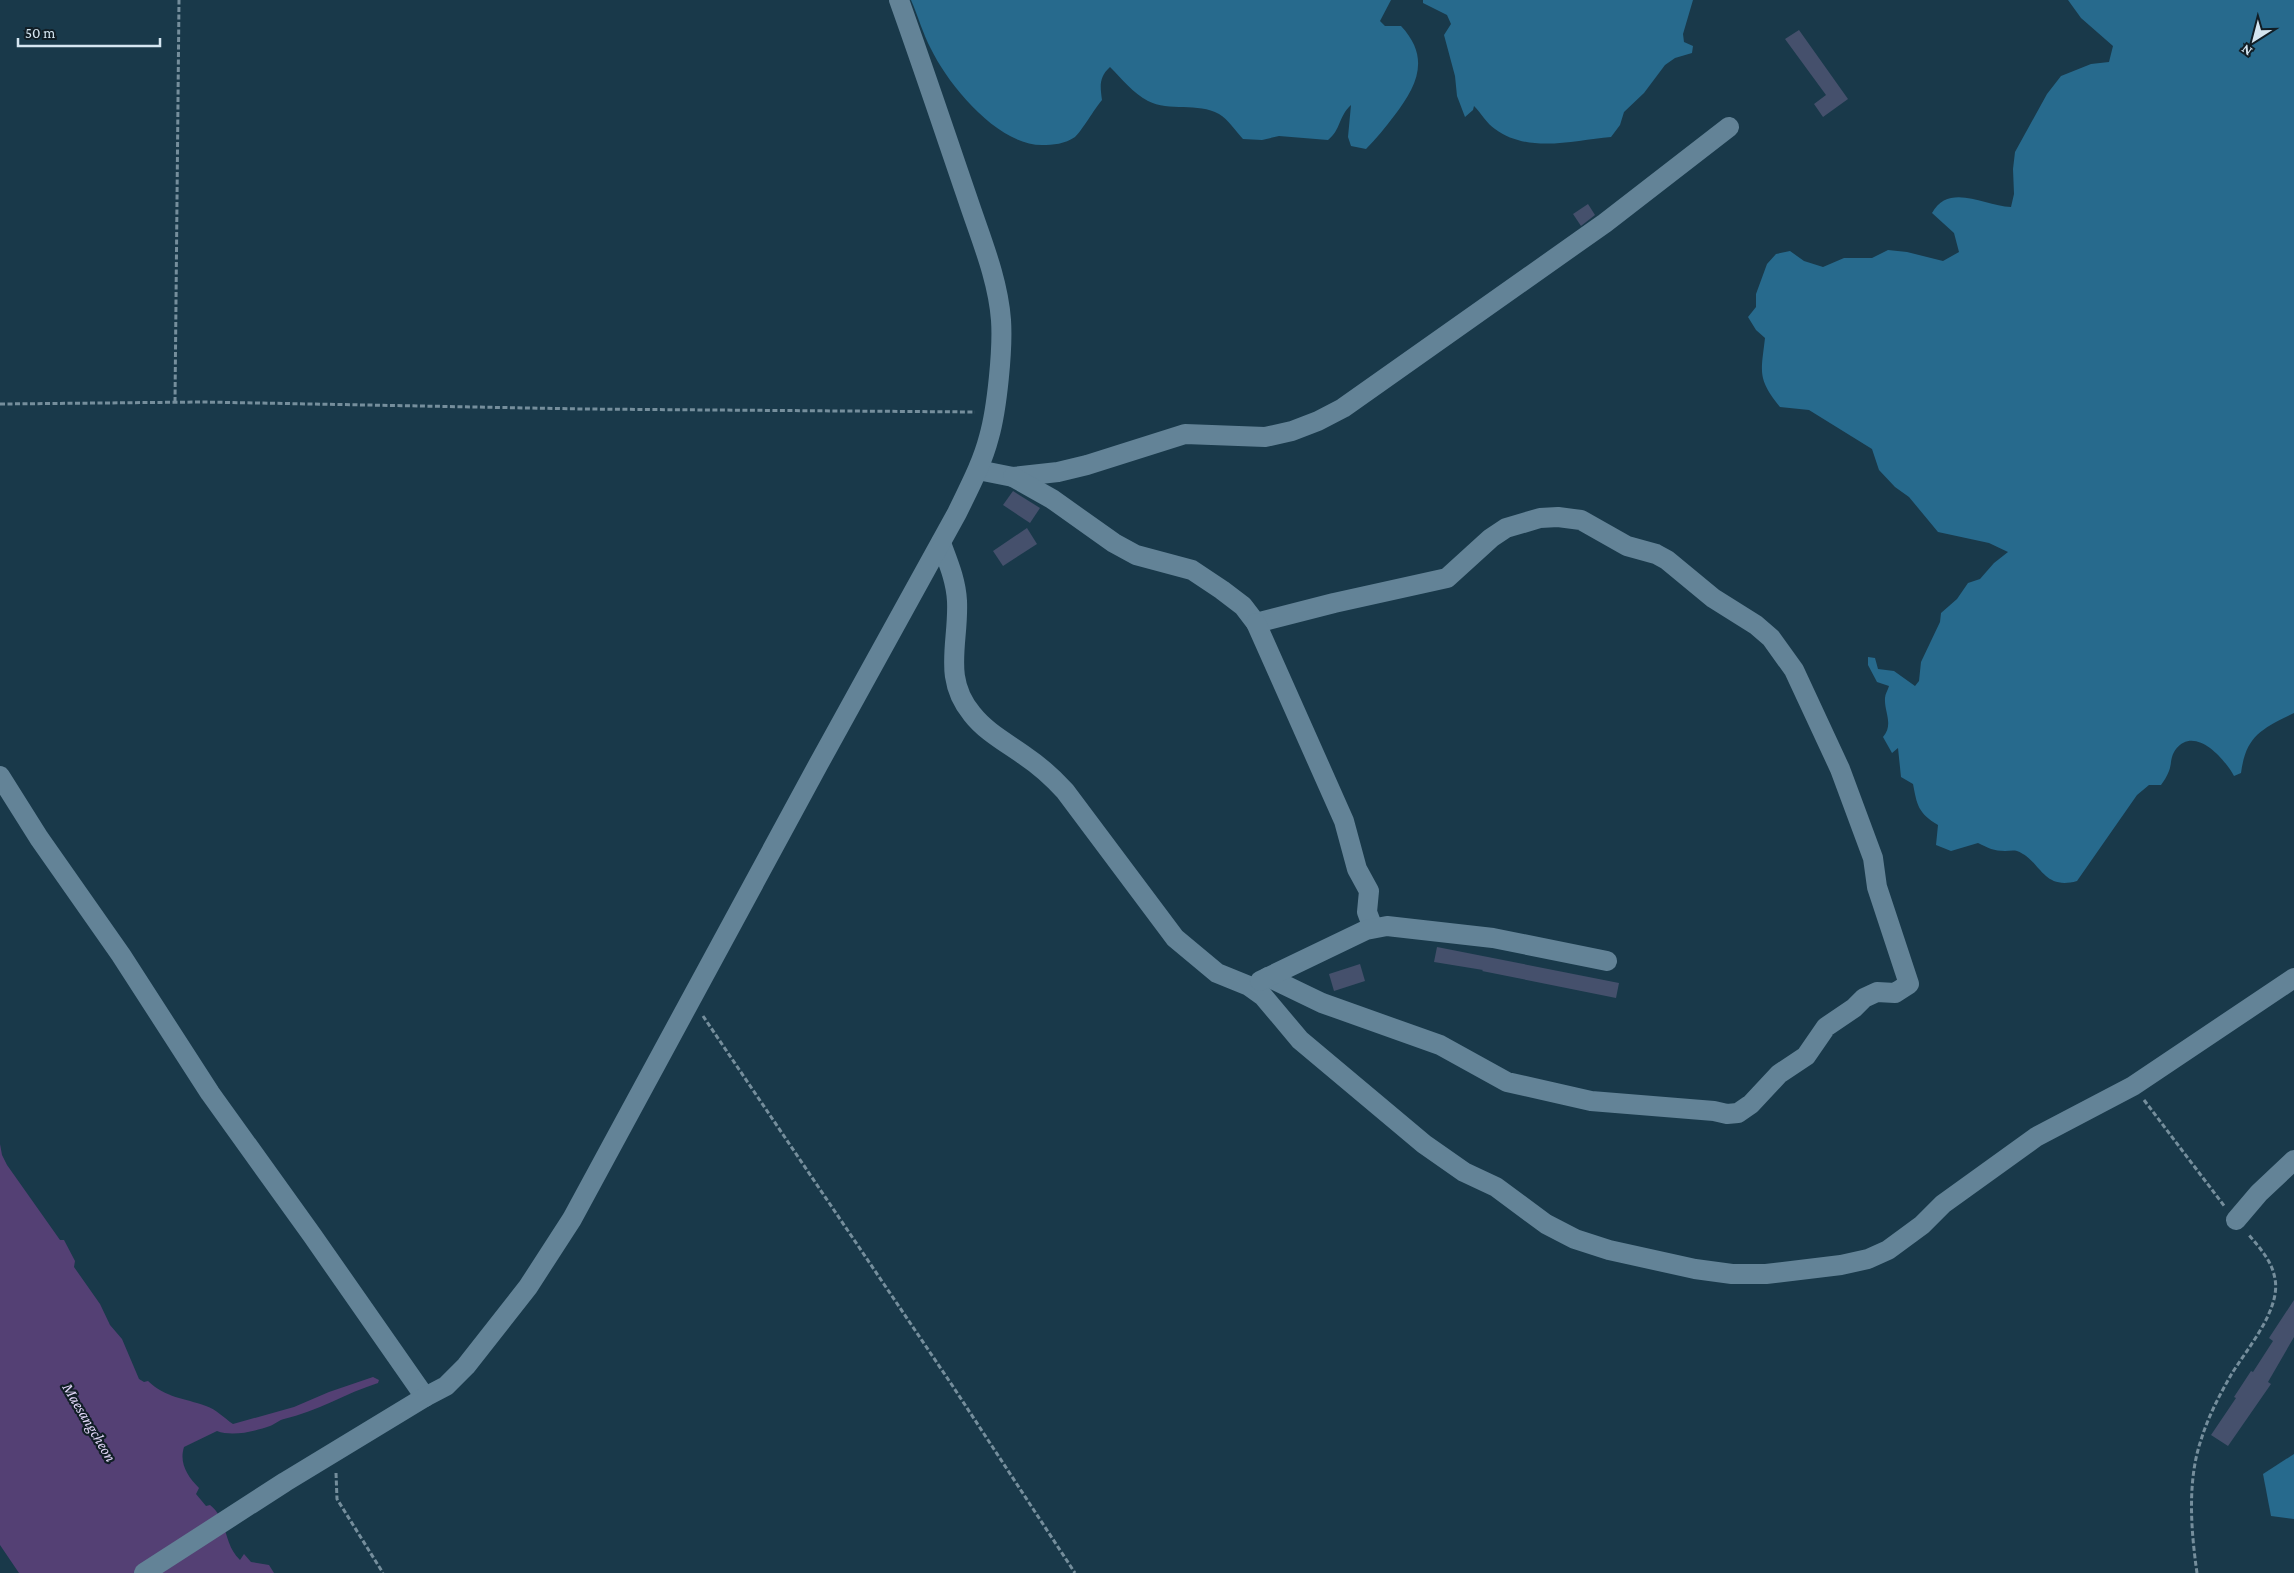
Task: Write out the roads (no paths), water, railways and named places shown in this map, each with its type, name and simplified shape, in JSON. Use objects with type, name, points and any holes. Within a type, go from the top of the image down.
[{"type":"street","points":[[144,1573],[285,1482],[446,1386],[466,1366],[528,1286],[572,1218],[941,543],[978,470],[990,435],[993,412],[1001,323],[997,290],[899,0]]},
{"type":"street","points":[[978,470],[1013,477],[1058,472],[1087,465],[1185,434],[1265,437],[1292,431],[1318,421],[1351,402],[1605,223],[1729,127]]},
{"type":"street","points":[[1013,477],[1052,499],[1114,543],[1136,555],[1192,570],[1236,601],[1256,623],[1344,822],[1357,869],[1369,891],[1367,912],[1373,928]]},
{"type":"street","points":[[1256,623],[1334,603],[1447,578],[1491,538],[1506,528],[1540,518],[1558,517],[1581,520],[1627,546],[1656,554],[1667,560],[1713,598],[1756,625],[1771,638],[1794,670],[1840,769],[1874,858],[1877,887],[1909,984],[1895,993],[1877,992],[1864,998],[1854,1008],[1826,1027],[1806,1056],[1779,1074],[1751,1104],[1738,1113],[1727,1114],[1714,1111],[1591,1101],[1507,1082],[1440,1045],[1322,1003],[1268,977]]},
{"type":"street","points":[[941,543],[953,574],[957,599],[958,628],[954,679],[961,698],[972,714],[989,731],[1048,774],[1065,791],[1176,938],[1217,973],[1250,986],[1263,996],[1300,1040],[1424,1144],[1464,1172],[1496,1187],[1546,1224],[1575,1239],[1609,1250],[1695,1269],[1732,1274],[1766,1274],[1841,1265],[1868,1259],[1882,1253],[1922,1225],[1943,1204],[2036,1137],[2134,1086],[2294,978]]},
{"type":"street","points":[[0,776],[40,838],[121,955],[210,1093],[425,1397]]},
{"type":"street","points":[[1250,986],[1333,944],[1373,928],[1387,926],[1493,938],[1608,961]]},
{"type":"street","points":[[2236,1220],[2259,1193],[2294,1160]]},
{"type":"water","name":"Maesangcheon","points":[[0,1144],[2,1155],[7,1165],[60,1240],[64,1240],[75,1261],[74,1267],[100,1304],[110,1325],[122,1339],[139,1379],[144,1382],[148,1381],[168,1394],[210,1407],[233,1424],[294,1407],[329,1392],[373,1377],[379,1380],[378,1383],[270,1426],[237,1433],[217,1431],[184,1447],[183,1464],[191,1479],[199,1488],[196,1494],[206,1506],[210,1505],[220,1517],[235,1554],[240,1560],[244,1554],[251,1562],[269,1565],[274,1573],[19,1573],[0,1545]]}]
